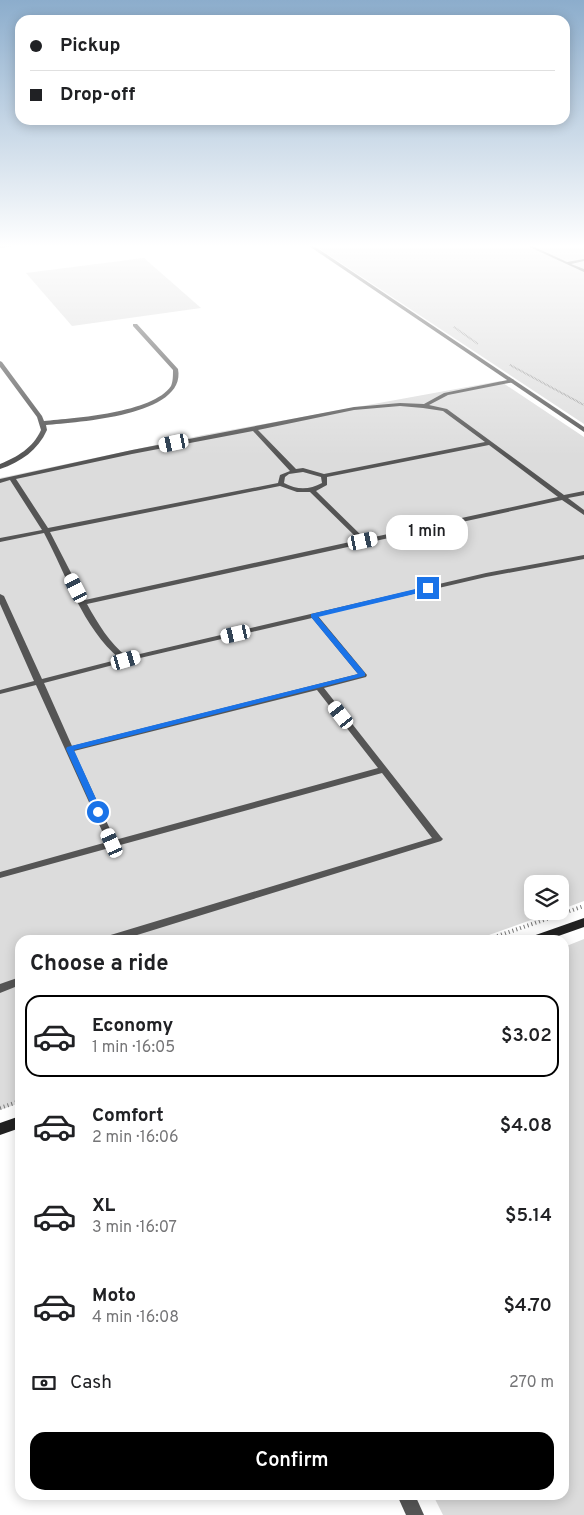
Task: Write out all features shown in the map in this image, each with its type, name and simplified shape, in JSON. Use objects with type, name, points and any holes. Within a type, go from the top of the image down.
[{"type":"main road","points":[[548,935],[584,922]]},
{"type":"main road","points":[[0,1129],[15,1124]]},
{"type":"street","points":[[413,315],[584,430]]},
{"type":"street","points":[[42,423],[123,412],[152,403],[170,391],[177,380],[176,370],[135,325]]},
{"type":"street","points":[[0,363],[42,423],[44,430],[33,448],[21,457],[0,467]]},
{"type":"street","points":[[408,1500],[415,1515]]},
{"type":"lane","points":[[426,405],[446,394],[512,381]]},
{"type":"lane","points":[[0,481],[210,436],[375,406],[426,405],[444,410],[584,513]]},
{"type":"lane","points":[[254,429],[294,471]]},
{"type":"lane","points":[[281,484],[282,476],[294,471],[312,471],[324,476],[491,443]]},
{"type":"lane","points":[[0,540],[281,484],[294,490],[312,490],[325,484],[324,476]]},
{"type":"lane","points":[[12,478],[46,530],[83,603],[112,651],[126,660]]},
{"type":"lane","points":[[312,490],[363,541]]},
{"type":"lane","points":[[83,603],[584,493]]},
{"type":"lane","points":[[0,692],[126,660],[529,565],[584,557]]},
{"type":"lane","points":[[0,596],[112,843]]},
{"type":"lane","points":[[70,749],[363,675],[313,616]]},
{"type":"lane","points":[[124,935],[438,840],[319,687]]},
{"type":"lane","points":[[0,875],[383,770]]},
{"type":"lane","points":[[0,988],[15,983]]},
{"type":"path","points":[[500,935],[584,906]]},
{"type":"path","points":[[0,1108],[15,1103]]},
{"type":"shaded area","points":[[62,315],[153,315],[72,326]]},
{"type":"shaded area","points":[[419,315],[584,315],[584,424]]},
{"type":"shaded area","points":[[500,381],[584,437],[584,901],[569,907],[569,875],[524,875],[524,920],[531,920],[489,935],[15,935],[15,1105],[0,1110],[0,478],[203,435]]},
{"type":"shaded area","points":[[584,939],[584,1515],[443,1515],[436,1500],[569,1500],[569,945]]},
{"type":"route","points":[[98,812],[70,749],[363,675],[313,616],[428,588]]}]
